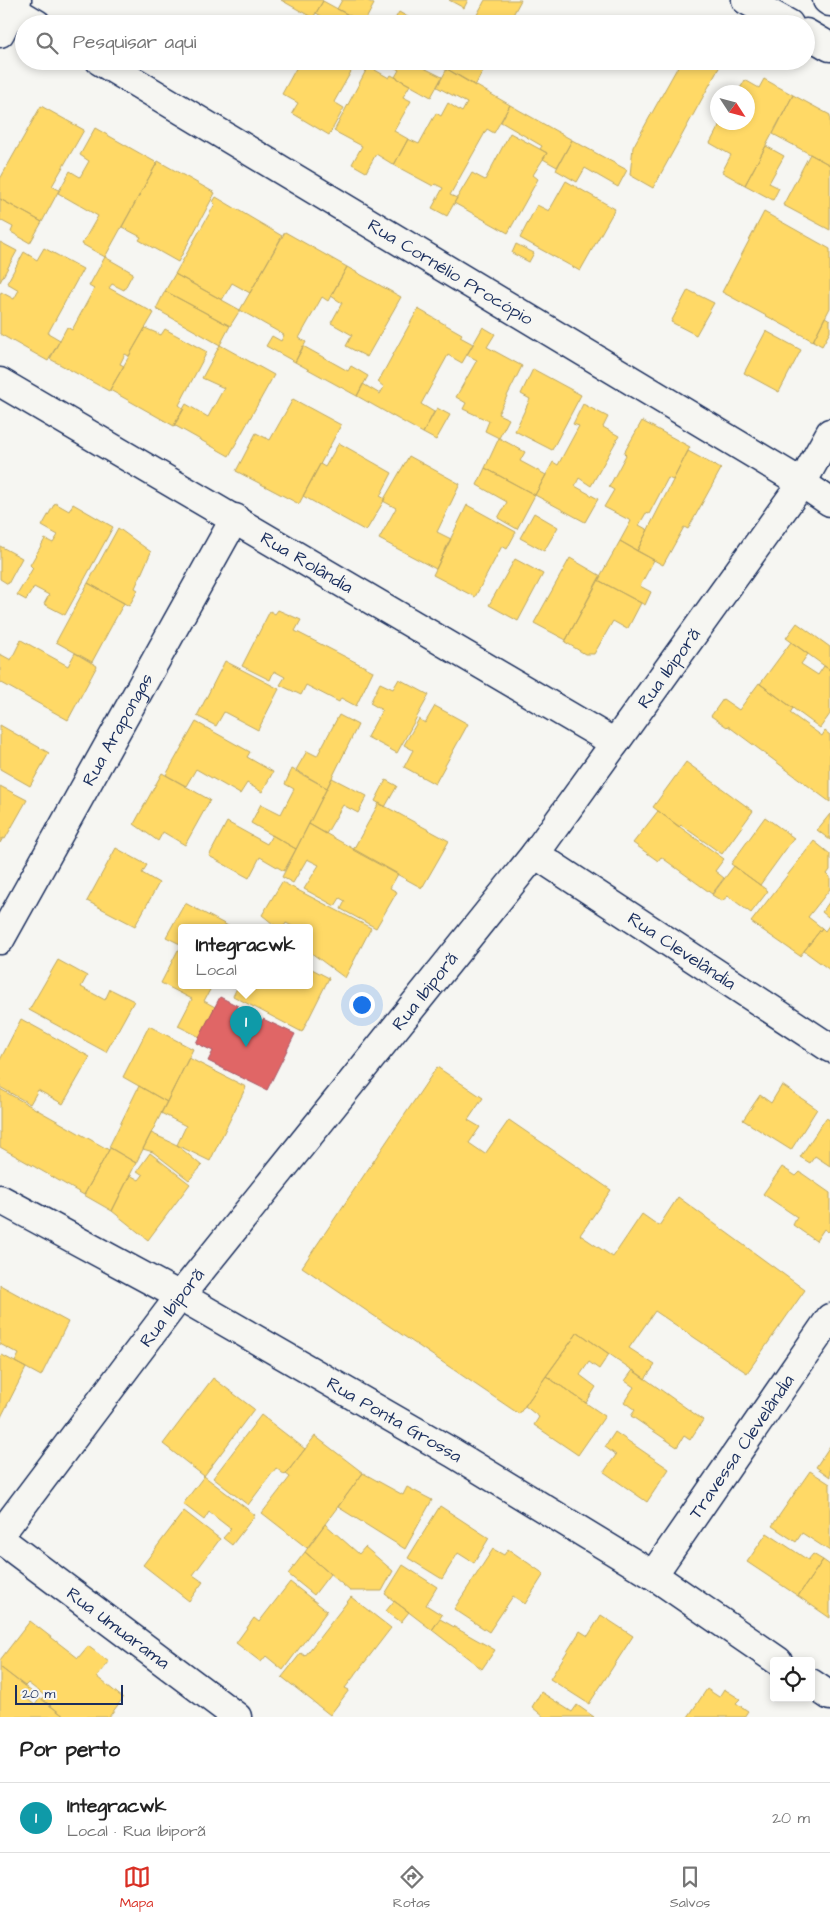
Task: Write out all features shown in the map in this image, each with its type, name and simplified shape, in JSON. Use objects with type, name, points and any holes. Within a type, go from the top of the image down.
[{"type":"street","points":[[746,0],[773,15]]},
{"type":"street","points":[[0,33],[10,4],[25,15]]},
{"type":"street","points":[[815,38],[830,47]]},
{"type":"street","name":"Rua Cornélio Procópio","points":[[115,70],[802,483],[830,502]]},
{"type":"street","name":"Rua Rolândia","points":[[0,382],[235,518],[615,743]]},
{"type":"street","name":"Rua Ibiporã","points":[[0,1535],[180,1296],[535,854],[802,483],[830,433]]},
{"type":"street","name":"Rua Arapongas","points":[[0,940],[235,518]]},
{"type":"street","name":"Rua Clevelândia","points":[[535,854],[830,1048]]},
{"type":"street","name":"Rua Ponta Grossa","points":[[0,1200],[180,1296],[453,1453],[653,1575],[772,1657]]},
{"type":"street","name":"Travessa Clevelândia","points":[[653,1575],[830,1318]]},
{"type":"street","name":"Rua Umuarama","points":[[0,1539],[236,1717]]},
{"type":"street","points":[[815,1686],[830,1696]]},
{"type":"building: Moradias","points":[[281,0],[323,1],[315,15],[308,15]]},
{"type":"building: Moradias","points":[[342,0],[366,0],[374,4],[368,15],[349,15],[337,9]]},
{"type":"building: Moradias","points":[[449,0],[468,0],[464,8]]},
{"type":"building: Moradias","points":[[485,0],[521,0],[513,15],[477,15]]},
{"type":"building: Moradias","points":[[323,1],[349,15],[319,15],[316,13]]},
{"type":"building: Moradias","points":[[295,70],[352,70],[334,102],[344,108],[329,135],[292,113],[298,103],[282,94]]},
{"type":"building: Moradias","points":[[366,70],[375,70],[389,78],[391,75],[410,85],[403,97],[411,101],[394,131],[408,139],[394,165],[376,154],[366,172],[352,164],[362,146],[334,131]]},
{"type":"building: Moradias","points":[[399,70],[428,70],[442,77],[431,97],[395,77]]},
{"type":"building: Moradias","points":[[446,70],[449,70],[510,105],[494,133],[487,129],[450,195],[457,198],[447,216],[432,208],[443,188],[435,184],[433,186],[394,165],[408,139],[419,144],[436,113],[441,116],[448,103],[462,112],[467,103],[437,87]]},
{"type":"building: Moradias","points":[[449,70],[483,70],[475,86]]},
{"type":"building: Moradias","points":[[676,70],[718,70],[653,188],[630,175],[633,147]]},
{"type":"building: Moradias","points":[[764,79],[793,95],[745,185],[722,172],[731,155],[710,143],[717,130],[755,130],[755,86],[759,88]]},
{"type":"building: Moradias","points":[[745,80],[754,85],[742,85]]},
{"type":"building: Moradias","points":[[793,95],[830,115],[830,165],[773,134]]},
{"type":"building: Moradias","points":[[510,105],[572,140],[557,167],[543,159],[547,153],[540,149],[542,146],[501,122]]},
{"type":"building: Moradias","points":[[41,106],[84,130],[52,186],[59,190],[42,222],[0,199],[0,179]]},
{"type":"building: Moradias","points":[[95,128],[157,163],[105,257],[82,244],[98,216],[58,193],[70,171],[80,177],[89,161],[80,155]]},
{"type":"building: Moradias","points":[[510,133],[547,153],[533,175],[538,179],[508,233],[454,203],[472,173],[485,180]]},
{"type":"building: Moradias","points":[[572,140],[627,170],[618,187],[585,168],[577,182],[556,170]]},
{"type":"building: Moradias","points":[[766,146],[784,156],[769,183],[779,188],[773,200],[745,185]]},
{"type":"building: Moradias","points":[[810,154],[830,165],[830,230],[783,205]]},
{"type":"building: Moradias","points":[[158,161],[215,193],[178,262],[139,240],[141,237],[122,227]]},
{"type":"building: Moradias","points":[[566,181],[615,209],[580,271],[520,238],[537,205],[549,211]]},
{"type":"building: Moradias","points":[[216,197],[282,236],[250,293],[232,283],[222,300],[175,274],[215,204],[213,202]]},
{"type":"building: Moradias","points":[[0,199],[42,222],[30,243],[11,232],[13,227],[0,220]]},
{"type":"building: Moradias","points":[[764,212],[830,249],[830,308],[813,341],[722,292]]},
{"type":"building: Moradias","points":[[285,232],[347,267],[328,301],[322,297],[299,338],[306,342],[295,362],[266,346],[272,336],[281,341],[284,335],[240,310]]},
{"type":"building: Moradias","points":[[0,242],[17,251],[0,282]]},
{"type":"building: Moradias","points":[[516,244],[534,253],[529,262],[512,253]]},
{"type":"building: Moradias","points":[[44,248],[83,269],[48,333],[60,340],[48,361],[0,334],[1,292],[14,299],[19,290],[7,283],[24,252],[37,260]]},
{"type":"building: Moradias","points":[[105,257],[133,273],[124,290],[112,284],[109,288],[154,313],[129,356],[125,354],[120,364],[124,366],[109,391],[50,359],[67,327],[72,330],[94,289],[89,286]]},
{"type":"building: Moradias","points":[[347,267],[401,297],[367,357],[346,346],[352,335],[331,323],[342,303],[331,296]]},
{"type":"building: Moradias","points":[[175,274],[240,310],[230,326],[165,291]]},
{"type":"building: Moradias","points":[[688,290],[714,303],[696,335],[671,322]]},
{"type":"building: Moradias","points":[[165,291],[230,326],[220,345],[156,309]]},
{"type":"building: Moradias","points":[[418,309],[462,334],[460,337],[473,344],[462,363],[448,355],[421,404],[434,412],[423,433],[357,396],[363,384],[380,394],[384,387],[378,382]]},
{"type":"building: Moradias","points":[[825,317],[830,320],[830,332],[822,346],[813,341]]},
{"type":"building: Moradias","points":[[483,327],[495,334],[487,347],[522,366],[498,414],[509,419],[499,438],[485,431],[489,421],[463,409],[466,403],[456,397],[477,360],[467,355]]},
{"type":"building: Moradias","points":[[145,328],[161,335],[165,329],[207,352],[179,405],[184,409],[174,426],[110,390]]},
{"type":"building: Moradias","points":[[766,331],[801,350],[779,392],[744,373]]},
{"type":"building: Moradias","points":[[220,345],[274,375],[229,456],[174,425],[186,404],[208,417],[224,388],[202,378]]},
{"type":"building: Moradias","points":[[303,346],[348,371],[351,366],[368,376],[357,396],[295,362]]},
{"type":"building: Moradias","points":[[533,369],[581,395],[552,450],[515,431],[530,399],[521,394]]},
{"type":"building: Moradias","points":[[293,399],[341,425],[299,504],[236,471],[256,433],[270,440]]},
{"type":"building: Moradias","points":[[583,404],[608,417],[603,427],[619,436],[591,486],[579,478],[575,486],[598,499],[585,522],[535,495],[553,462],[558,465],[579,426],[573,424]]},
{"type":"building: Moradias","points":[[437,408],[450,415],[436,440],[423,433]]},
{"type":"building: Moradias","points":[[642,421],[690,447],[673,480],[668,478],[649,514],[646,513],[639,525],[648,530],[637,551],[620,541],[631,521],[604,507],[614,490],[609,487],[626,455],[624,453]]},
{"type":"building: Moradias","points":[[499,438],[525,452],[520,461],[546,475],[535,495],[485,468]]},
{"type":"building: Moradias","points":[[339,443],[392,473],[380,496],[385,499],[366,531],[303,496],[320,464],[325,467]]},
{"type":"building: Moradias","points":[[688,451],[721,469],[688,529],[684,527],[663,565],[637,551]]},
{"type":"building: Moradias","points":[[409,456],[460,484],[437,532],[451,539],[436,569],[379,539],[396,508],[383,501]]},
{"type":"building: Moradias","points":[[485,468],[535,495],[517,529],[498,518],[507,502],[477,485]]},
{"type":"building: Moradias","points":[[55,503],[69,511],[73,504],[113,527],[65,615],[44,604],[49,595],[34,587],[26,600],[17,595],[33,568],[30,565],[45,539],[53,543],[58,535],[42,526]]},
{"type":"building: Moradias","points":[[467,505],[516,532],[507,549],[502,546],[475,597],[433,575]]},
{"type":"building: Moradias","points":[[534,513],[558,527],[544,551],[520,538]]},
{"type":"building: Moradias","points":[[118,528],[151,552],[135,588],[138,590],[129,606],[88,583]]},
{"type":"building: Moradias","points":[[620,541],[654,560],[640,586],[651,592],[645,605],[598,580]]},
{"type":"building: Moradias","points":[[0,546],[22,558],[8,584],[0,579]]},
{"type":"building: Moradias","points":[[570,558],[601,576],[566,640],[534,623]]},
{"type":"building: Moradias","points":[[515,559],[543,574],[518,621],[489,605]]},
{"type":"building: Moradias","points":[[598,580],[641,603],[627,629],[613,621],[594,654],[585,654],[565,642]]},
{"type":"building: Moradias","points":[[88,583],[124,603],[92,662],[56,642]]},
{"type":"building: Moradias","points":[[278,610],[301,620],[295,631],[373,671],[356,706],[341,698],[339,702],[306,685],[301,695],[280,685],[285,677],[274,671],[270,680],[242,666],[270,611],[275,614]]},
{"type":"building: Moradias","points":[[797,623],[830,647],[830,670],[786,638]]},
{"type":"building: Moradias","points":[[21,640],[68,666],[75,653],[97,666],[68,720],[0,682],[0,654],[11,660]]},
{"type":"building: Moradias","points":[[791,642],[808,654],[801,664],[818,675],[824,666],[830,670],[830,714],[820,728],[760,684]]},
{"type":"building: Moradias","points":[[225,661],[279,689],[258,730],[224,712],[216,726],[197,716]]},
{"type":"building: Moradias","points":[[399,679],[429,695],[397,753],[367,737],[382,710],[370,703],[380,683],[393,689]]},
{"type":"building: Moradias","points":[[759,683],[793,708],[790,713],[822,736],[825,731],[830,735],[830,802],[728,726],[711,716],[723,699],[739,710]]},
{"type":"building: Moradias","points":[[435,706],[468,724],[435,784],[404,767],[413,750],[404,745],[419,719],[425,723]]},
{"type":"building: Moradias","points":[[339,715],[358,725],[327,788],[296,770],[307,751],[317,756]]},
{"type":"building: Moradias","points":[[196,722],[250,752],[247,757],[273,772],[262,792],[247,783],[240,794],[196,769],[186,786],[166,775]]},
{"type":"building: Moradias","points":[[0,725],[49,753],[30,786],[0,769]]},
{"type":"building: Moradias","points":[[686,762],[753,811],[722,854],[681,825],[679,827],[653,807]]},
{"type":"building: Moradias","points":[[292,769],[327,788],[296,849],[251,823],[261,804],[281,814],[294,789],[285,784]]},
{"type":"building: Moradias","points":[[162,773],[210,800],[185,845],[163,832],[158,841],[134,824]]},
{"type":"building: Moradias","points":[[332,778],[367,796],[358,813],[343,805],[326,834],[309,824]]},
{"type":"building: Moradias","points":[[386,780],[397,786],[385,807],[375,801]]},
{"type":"building: Moradias","points":[[0,786],[27,800],[5,839],[3,838],[0,843]]},
{"type":"building: Moradias","points":[[379,803],[449,841],[422,888],[353,850]]},
{"type":"building: Moradias","points":[[658,811],[724,859],[715,871],[724,878],[712,894],[661,857],[658,861],[633,843]]},
{"type":"building: Moradias","points":[[830,814],[830,840],[817,830]]},
{"type":"building: Moradias","points":[[765,817],[794,838],[760,885],[731,864]]},
{"type":"building: Moradias","points":[[227,822],[267,844],[272,835],[296,849],[284,871],[260,857],[249,878],[209,856]]},
{"type":"building: Moradias","points":[[309,824],[398,874],[390,888],[397,892],[376,928],[341,909],[345,901],[340,898],[335,906],[304,889],[319,865],[307,859],[293,883],[282,877]]},
{"type":"building: Moradias","points":[[814,841],[830,854],[830,870],[827,874],[830,877],[830,889],[808,917],[822,928],[800,956],[751,922]]},
{"type":"building: Moradias","points":[[116,848],[147,865],[142,873],[159,883],[135,926],[87,901]]},
{"type":"building: Moradias","points":[[734,866],[768,891],[751,913],[728,896],[722,901],[712,895]]},
{"type":"building: Moradias","points":[[282,882],[371,928],[345,978],[313,954],[313,924],[273,924],[262,915]]},
{"type":"building: Moradias","points":[[830,901],[830,915],[828,917],[822,912]]},
{"type":"building: Moradias","points":[[185,903],[224,924],[178,924],[178,943],[166,937]]},
{"type":"building: Moradias","points":[[830,924],[830,970],[804,951],[822,928],[825,931]]},
{"type":"building: Moradias","points":[[178,950],[178,989],[210,989],[204,1001],[215,1007],[200,1037],[178,1026],[192,999],[161,983]]},
{"type":"building: Moradias","points":[[58,960],[87,976],[81,987],[105,1000],[110,989],[134,1001],[106,1052],[29,1010]]},
{"type":"building: Moradias","points":[[313,970],[329,978],[302,1032],[233,996],[236,989],[313,989]]},
{"type":"building: Moradias","points":[[21,1019],[90,1057],[63,1104],[38,1090],[30,1104],[0,1087],[0,1060]]},
{"type":"building: Moradias","points":[[149,1026],[193,1049],[167,1102],[123,1077]]},
{"type":"building: Moradias","points":[[189,1058],[246,1087],[210,1161],[177,1145],[186,1126],[161,1113]]},
{"type":"building: Moradias","points":[[437,1067],[483,1098],[468,1120],[480,1127],[469,1143],[485,1154],[509,1120],[611,1190],[580,1235],[613,1257],[642,1214],[659,1226],[678,1197],[805,1290],[747,1373],[655,1311],[629,1348],[655,1365],[645,1379],[578,1332],[519,1414],[302,1267]]},
{"type":"building: Moradias","points":[[782,1085],[817,1109],[791,1150],[743,1120],[760,1095],[771,1103]]},
{"type":"building: Moradias","points":[[139,1086],[167,1102],[136,1163],[109,1147]]},
{"type":"building: Moradias","points":[[0,1089],[109,1150],[84,1195],[0,1147]]},
{"type":"building: Moradias","points":[[826,1118],[830,1120],[830,1166],[815,1156],[810,1163],[800,1157]]},
{"type":"building: Moradias","points":[[151,1133],[177,1145],[202,1166],[189,1180],[153,1152],[143,1149]]},
{"type":"building: Moradias","points":[[110,1148],[136,1163],[112,1211],[84,1195]]},
{"type":"building: Moradias","points":[[150,1153],[190,1184],[148,1240],[112,1211],[130,1175],[139,1180],[143,1175],[137,1171]]},
{"type":"building: Moradias","points":[[782,1167],[796,1176],[800,1172],[830,1193],[830,1230],[828,1232],[824,1229],[816,1241],[793,1225],[797,1217],[763,1194]]},
{"type":"building: Moradias","points":[[0,1285],[68,1322],[41,1376],[15,1362],[19,1354],[0,1344]]},
{"type":"building: Moradias","points":[[578,1332],[609,1354],[599,1369],[589,1362],[580,1375],[596,1387],[586,1403],[546,1376]]},
{"type":"building: Moradias","points":[[2,1355],[26,1368],[0,1419],[0,1357]]},
{"type":"building: Moradias","points":[[633,1370],[703,1420],[690,1440],[684,1436],[677,1447],[631,1416],[635,1410],[624,1402],[634,1387],[625,1381]]},
{"type":"building: Moradias","points":[[546,1376],[605,1416],[578,1455],[534,1425],[539,1417],[525,1406]]},
{"type":"building: Moradias","points":[[213,1378],[254,1409],[204,1476],[163,1444]]},
{"type":"building: Moradias","points":[[261,1415],[305,1449],[285,1475],[276,1468],[248,1505],[213,1478]]},
{"type":"building: Moradias","points":[[615,1432],[669,1469],[647,1502],[604,1472],[616,1455],[605,1447]]},
{"type":"building: Moradias","points":[[315,1436],[363,1473],[307,1548],[262,1513],[290,1477],[286,1474]]},
{"type":"building: Moradias","points":[[830,1446],[830,1477],[816,1467]]},
{"type":"building: Moradias","points":[[810,1471],[830,1484],[830,1551],[802,1533],[796,1542],[772,1526]]},
{"type":"building: Moradias","points":[[363,1473],[403,1495],[407,1487],[432,1500],[405,1549],[338,1507]]},
{"type":"building: Moradias","points":[[204,1476],[255,1515],[232,1545],[223,1538],[231,1529],[209,1512],[204,1520],[183,1504]]},
{"type":"building: Moradias","points":[[440,1506],[489,1538],[474,1563],[458,1553],[442,1579],[408,1558]]},
{"type":"building: Moradias","points":[[184,1511],[220,1539],[193,1575],[203,1582],[189,1601],[143,1565]]},
{"type":"building: Moradias","points":[[325,1524],[359,1554],[365,1547],[393,1571],[382,1591],[350,1591],[305,1552]]},
{"type":"building: Moradias","points":[[767,1533],[808,1560],[813,1554],[823,1560],[798,1596],[747,1562]]},
{"type":"building: Moradias","points":[[493,1549],[504,1555],[508,1549],[544,1574],[525,1604],[513,1596],[489,1632],[454,1609]]},
{"type":"building: Moradias","points":[[305,1552],[330,1574],[314,1595],[288,1574]]},
{"type":"building: Moradias","points":[[823,1560],[830,1565],[830,1618],[798,1596]]},
{"type":"building: Moradias","points":[[403,1565],[437,1587],[426,1605],[442,1615],[432,1630],[385,1594]]},
{"type":"building: Moradias","points":[[290,1582],[327,1611],[283,1670],[266,1656],[261,1662],[236,1643],[254,1618],[259,1622]]},
{"type":"building: Moradias","points":[[351,1597],[391,1628],[345,1688],[349,1690],[330,1715],[282,1677],[301,1653],[305,1656]]},
{"type":"building: Moradias","points":[[394,1601],[409,1612],[401,1622],[386,1611]]},
{"type":"building: Moradias","points":[[601,1615],[633,1636],[589,1704],[550,1679],[580,1631],[588,1636]]},
{"type":"building: Moradias","points":[[440,1619],[495,1650],[482,1669],[432,1630]]},
{"type":"building: Moradias","points":[[30,1621],[78,1658],[88,1646],[109,1662],[97,1677],[123,1698],[109,1717],[65,1717],[42,1699],[45,1696],[28,1683],[25,1686],[0,1667],[0,1660]]},
{"type":"building: Moradias","points":[[0,1667],[32,1692],[27,1699],[35,1705],[40,1698],[65,1717],[0,1717]]},
{"type":"building: Moradias","points":[[707,1689],[719,1697],[724,1689],[740,1699],[736,1703],[748,1711],[744,1717],[688,1717]]},
{"type":"building: Moradias","points":[[541,1692],[572,1712],[577,1705],[594,1717],[544,1717],[532,1707]]},
{"type":"building: Comércio","points":[[220,997],[238,1006],[231,1021],[256,1033],[263,1019],[295,1034],[267,1090],[208,1061],[213,1051],[196,1043]]},
{"type":"place","name":"Integracwk","points":[[246,1047]]}]
